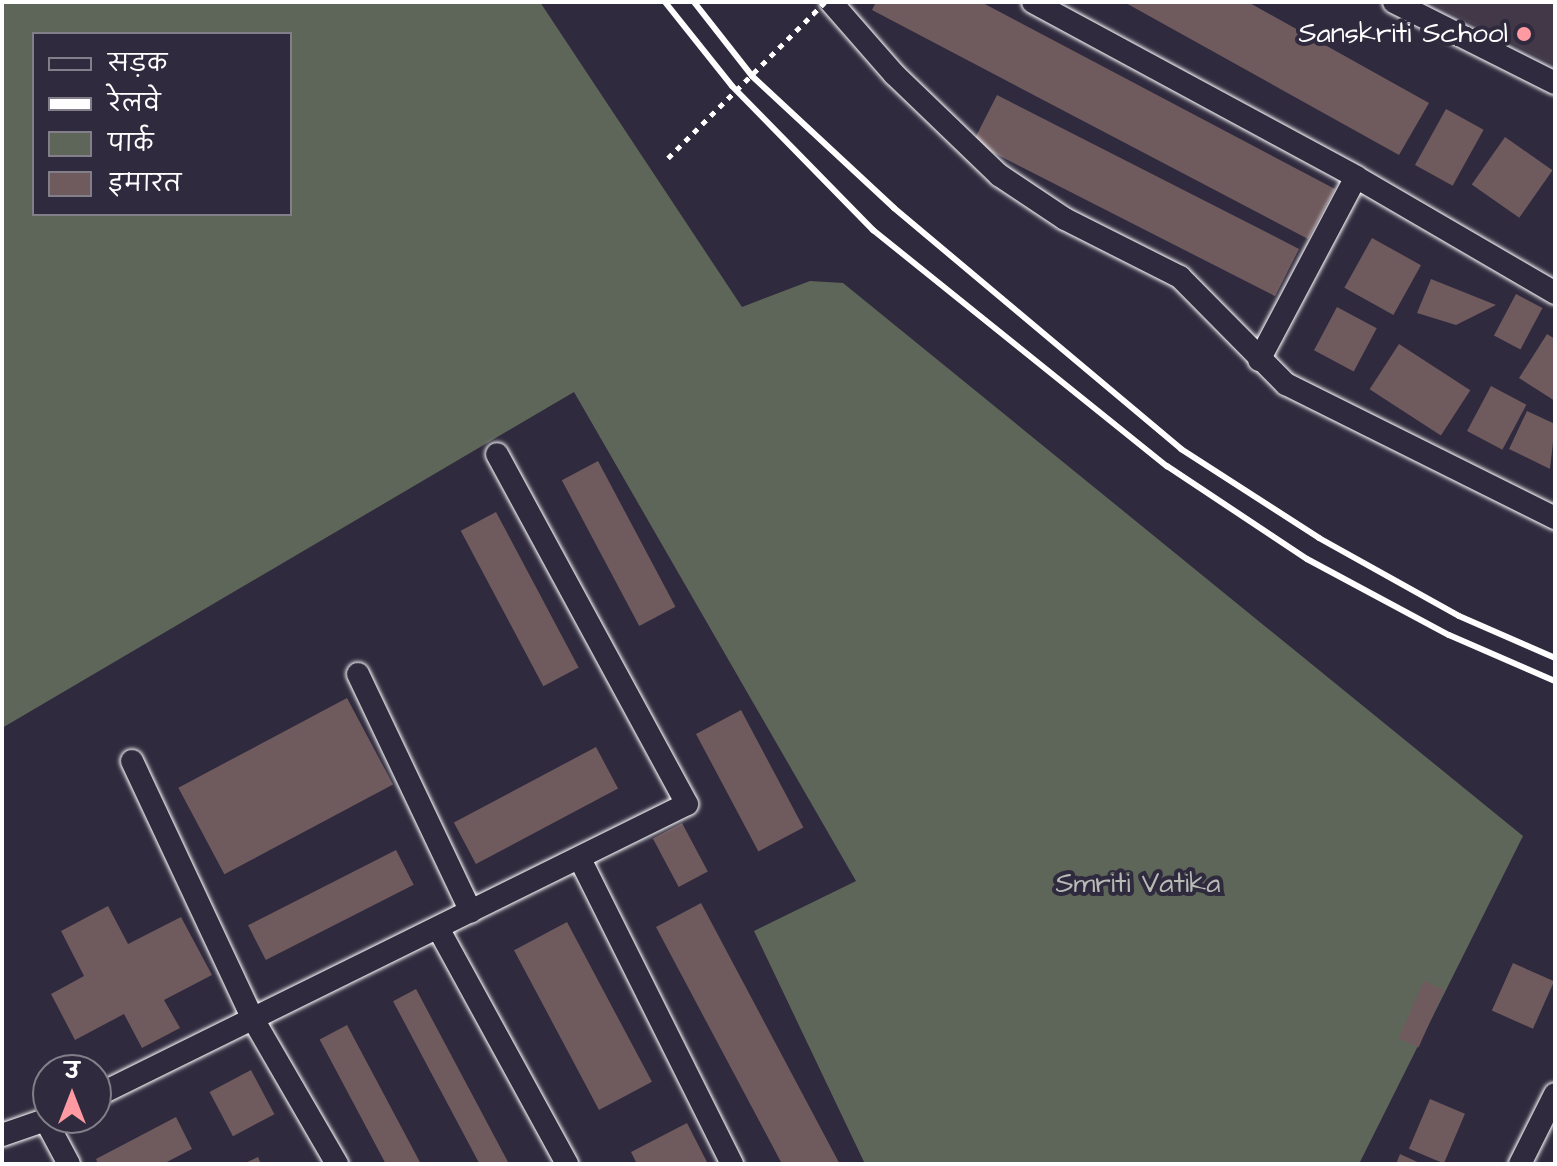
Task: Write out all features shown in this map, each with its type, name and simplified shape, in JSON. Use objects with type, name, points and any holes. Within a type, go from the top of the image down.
[{"type":"street","points":[[1033,2],[1356,177],[1555,293]]},
{"type":"street","points":[[1394,2],[1555,83]]},
{"type":"street","points":[[835,5],[999,175],[1065,219],[1180,277],[1259,360],[1313,400],[1555,518]]},
{"type":"street","points":[[1259,360],[1356,177]]},
{"type":"street","points":[[112,1088],[687,804],[497,454]]},
{"type":"street","points":[[358,674],[471,912]]},
{"type":"street","points":[[132,761],[187,889],[253,1019],[337,1164]]},
{"type":"street","points":[[580,859],[732,1164]]},
{"type":"street","points":[[438,928],[567,1164]]},
{"type":"street","points":[[1520,1164],[1555,1094]]},
{"type":"street","points":[[2,1135],[32,1125]]},
{"type":"street","points":[[55,1134],[69,1164]]},
{"type":"path","points":[[668,158],[835,5]]},
{"type":"shaded area","name":"Sanskriti School","points":[[1429,2],[1555,2],[1555,65]]},
{"type":"green space","name":"Smriti Vatika","points":[[2,2],[540,2],[742,307],[810,281],[843,283],[1523,836],[1359,1164],[865,1164],[754,931],[856,881],[574,392],[2,728]]},
{"type":"building","points":[[876,2],[981,2],[1335,189],[1308,239],[872,10]]},
{"type":"building","points":[[1124,2],[1248,2],[1429,103],[1399,155]]},
{"type":"building","points":[[997,95],[1299,249],[1275,296],[973,142]]},
{"type":"building","points":[[1446,109],[1484,130],[1453,186],[1415,165]]},
{"type":"building","points":[[1505,137],[1553,170],[1519,218],[1472,185]]},
{"type":"building","points":[[1372,238],[1421,265],[1393,315],[1344,288]]},
{"type":"building","points":[[1431,279],[1496,305],[1456,325],[1417,313]]},
{"type":"building","points":[[1516,294],[1542,308],[1520,350],[1494,335]]},
{"type":"building","points":[[1337,307],[1377,328],[1354,371],[1314,350]]},
{"type":"building","points":[[1547,334],[1555,339],[1555,401],[1519,378]]},
{"type":"building","points":[[1399,344],[1470,390],[1441,436],[1370,389]]},
{"type":"building","points":[[1491,386],[1526,405],[1502,450],[1467,431]]},
{"type":"building","points":[[1527,411],[1555,424],[1550,469],[1509,449]]},
{"type":"building","points":[[598,461],[675,607],[639,626],[562,480]]},
{"type":"building","points":[[496,512],[579,667],[543,686],[461,531]]},
{"type":"building","points":[[347,698],[393,785],[224,874],[178,788]]},
{"type":"building","points":[[741,710],[803,827],[758,851],[696,734]]},
{"type":"building","points":[[596,747],[618,788],[476,864],[454,823]]},
{"type":"building","points":[[682,823],[708,872],[679,887],[653,838]]},
{"type":"building","points":[[396,850],[414,885],[266,960],[248,925]]},
{"type":"building","points":[[701,903],[839,1163],[782,1164],[656,927]]},
{"type":"building","points":[[108,906],[128,944],[181,917],[212,975],[164,1000],[180,1028],[142,1048],[124,1014],[75,1040],[51,994],[84,976],[61,931]]},
{"type":"building","points":[[567,922],[652,1082],[599,1110],[514,950]]},
{"type":"building","points":[[1513,963],[1554,981],[1533,1029],[1492,1011]]},
{"type":"building","points":[[1424,981],[1444,990],[1418,1048],[1398,1039]]},
{"type":"building","points":[[416,989],[509,1164],[480,1164],[393,1001]]},
{"type":"building","points":[[347,1025],[421,1164],[386,1164],[320,1040]]},
{"type":"building","points":[[251,1070],[274,1114],[233,1136],[210,1092]]},
{"type":"building","points":[[1430,1099],[1465,1114],[1444,1164],[1409,1149]]},
{"type":"building","points":[[176,1117],[192,1149],[163,1164],[98,1164],[96,1159]]},
{"type":"building","points":[[687,1123],[708,1164],[637,1164],[631,1152]]},
{"type":"building","points":[[1400,1154],[1422,1164],[1396,1164]]},
{"type":"building","points":[[258,1157],[261,1164],[243,1164]]},
{"type":"railway","points":[[665,2],[732,86],[873,230],[1167,466],[1307,559],[1449,635],[1555,681]]},
{"type":"railway","points":[[694,2],[752,76],[894,208],[1181,449],[1319,538],[1459,616],[1555,658]]},
{"type":"place","name":"Sanskriti School","points":[[1524,34]]}]
